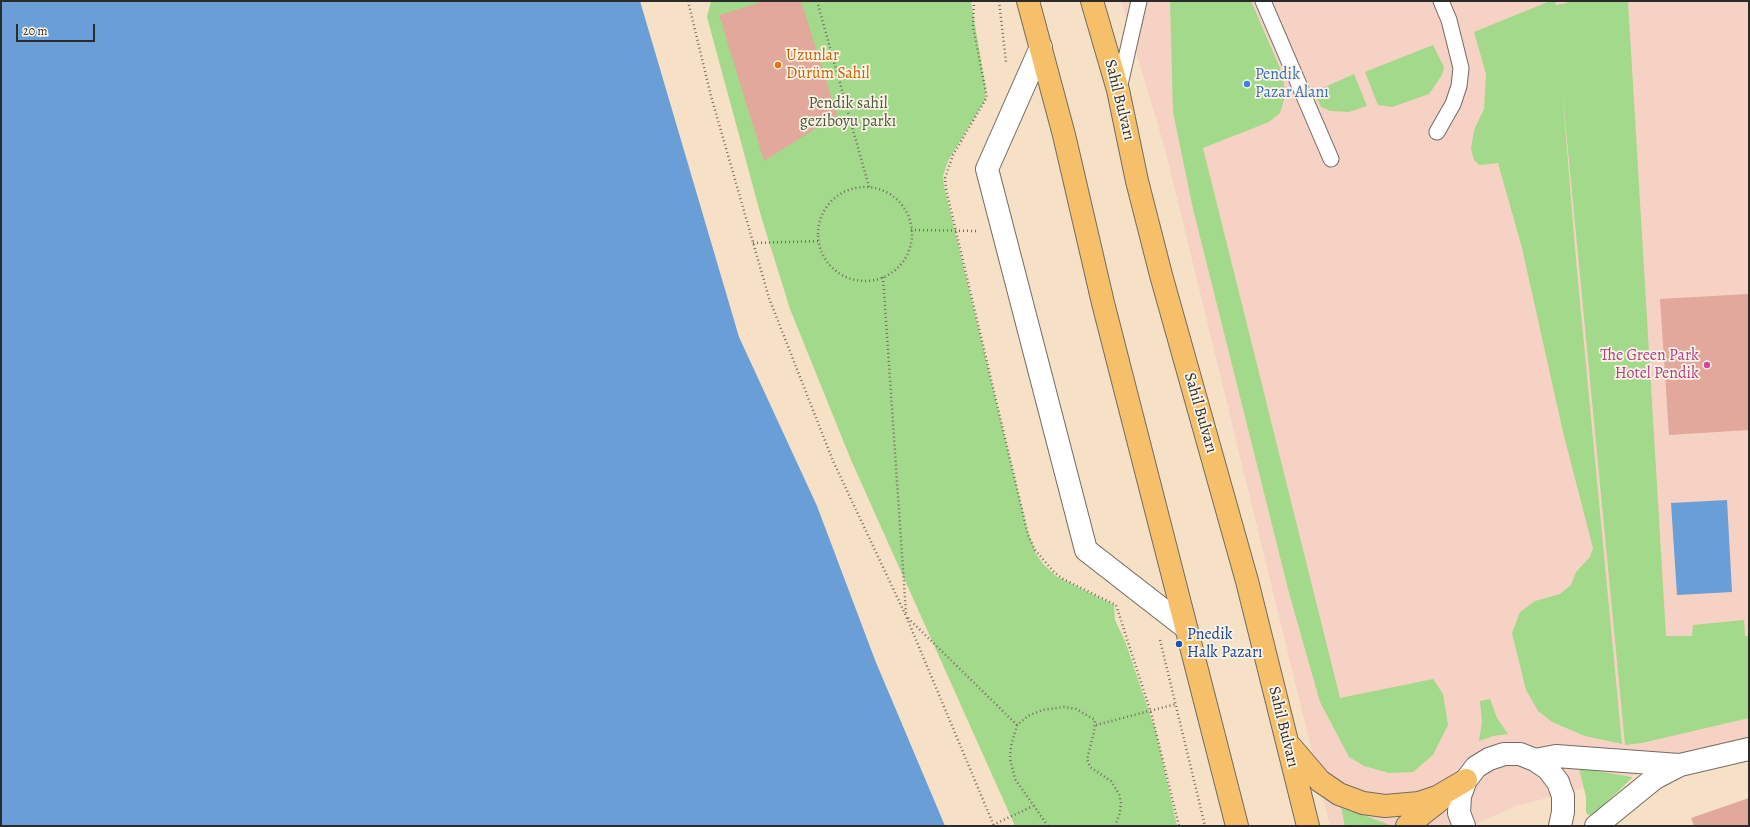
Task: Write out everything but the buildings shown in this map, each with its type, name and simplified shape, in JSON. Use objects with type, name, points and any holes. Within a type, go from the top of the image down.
[{"type":"highway","points":[[1028,1],[1064,135],[1103,303],[1237,826]]},
{"type":"highway","name":"Sahil Bulvarı","points":[[1092,1],[1118,90],[1137,180],[1161,275],[1246,581],[1308,826]]},
{"type":"highway","points":[[1286,741],[1320,780],[1339,794],[1363,803],[1385,806],[1419,803],[1437,797],[1466,780]]},
{"type":"highway","points":[[1407,826],[1466,780]]},
{"type":"street","points":[[1041,47],[986,169],[1086,550],[1185,627]]},
{"type":"street","points":[[1596,826],[1655,778],[1680,765],[1749,749]]},
{"type":"street","points":[[1464,826],[1460,813],[1460,796],[1466,780],[1476,768],[1489,758],[1504,754],[1520,754],[1535,760],[1548,769],[1563,796],[1564,812],[1560,826]]},
{"type":"street","points":[[1535,760],[1556,756],[1680,765]]},
{"type":"lane","points":[[1118,90],[1139,1]]},
{"type":"lane","points":[[1263,1],[1331,159]]},
{"type":"lane","points":[[1437,132],[1453,104],[1459,86],[1462,68],[1449,20],[1441,1]]},
{"type":"path","points":[[688,1],[711,96],[769,298],[833,461],[906,616],[993,825],[1033,806]]},
{"type":"path","points":[[817,1],[869,187]]},
{"type":"path","points":[[869,187],[884,191],[896,199],[905,210],[911,224],[912,239],[908,253],[900,265],[883,277],[875,280],[859,281],[843,276],[830,266],[822,252],[819,241],[820,220],[827,206],[838,195],[853,188],[869,187]]},
{"type":"path","points":[[911,230],[1003,232]]},
{"type":"path","points":[[753,243],[819,241]]},
{"type":"path","points":[[883,277],[906,616],[1017,725]]},
{"type":"path","points":[[1096,725],[1176,704]]},
{"type":"path","points":[[1048,826],[1033,806],[1026,793],[1018,786],[1012,768],[1011,746],[1017,725],[1028,716],[1042,710],[1064,706],[1088,715],[1095,720],[1096,725],[1087,759],[1090,767],[1111,780],[1119,794],[1121,802],[1120,813],[1115,826]]},
{"type":"shaded area","points":[[1121,1],[1749,1],[1749,745],[1516,806],[1472,826],[1330,826],[1165,149]]},
{"type":"green space","name":"Pendik sahil geziboyu parkı","points":[[711,1],[971,1],[986,91],[985,100],[948,161],[943,176],[944,186],[1027,529],[1036,554],[1044,565],[1056,576],[1114,605],[1115,620],[1125,641],[1156,732],[1177,826],[1015,826],[851,460],[790,309],[761,216],[707,17]]},
{"type":"green space","points":[[1170,1],[1251,1],[1283,75],[1285,97],[1280,113],[1269,122],[1203,148],[1340,698],[1433,679],[1443,694],[1448,725],[1433,755],[1413,772],[1389,773],[1364,766],[1349,757],[1320,702],[1289,593],[1193,209],[1173,112]]},
{"type":"green space","points":[[1550,1],[1555,1],[1556,5],[1567,3],[1567,1],[1628,1],[1666,636],[1692,636],[1693,625],[1744,620],[1745,636],[1749,636],[1749,718],[1642,743],[1625,745],[1562,88],[1576,260],[1622,744],[1585,736],[1552,722],[1538,711],[1526,690],[1512,633],[1520,612],[1535,601],[1560,594],[1571,585],[1576,572],[1590,557],[1593,548],[1563,432],[1522,248],[1498,163],[1479,165],[1474,160],[1471,149],[1474,130],[1484,109],[1486,74],[1474,32]]},
{"type":"green space","points":[[1433,45],[1444,67],[1442,75],[1429,94],[1392,107],[1378,105],[1365,72]]},
{"type":"green space","points":[[1354,74],[1367,106],[1349,112],[1330,111],[1321,107],[1314,92]]},
{"type":"green space","points":[[1490,699],[1497,718],[1508,734],[1493,736],[1479,741],[1482,722],[1480,701]]},
{"type":"green space","points":[[1579,768],[1632,778],[1594,814],[1588,815],[1586,812],[1586,797]]},
{"type":"green space","points":[[1341,808],[1366,816],[1390,825],[1345,826]]},
{"type":"water","points":[[1,1],[640,1],[739,337],[817,506],[875,660],[945,826],[1,826]]},
{"type":"water","points":[[1727,500],[1732,592],[1677,595],[1671,503]]},
{"type":"place","name":"Uzunlar Dürüm Sahil","points":[[778,65]]},
{"type":"place","name":"Pendik Pazar Alanı","points":[[1247,84]]},
{"type":"place","name":"The Green Park Hotel Pendik","points":[[1707,365]]},
{"type":"place","name":"Pnedik Halk Pazarı","points":[[1179,644]]}]
